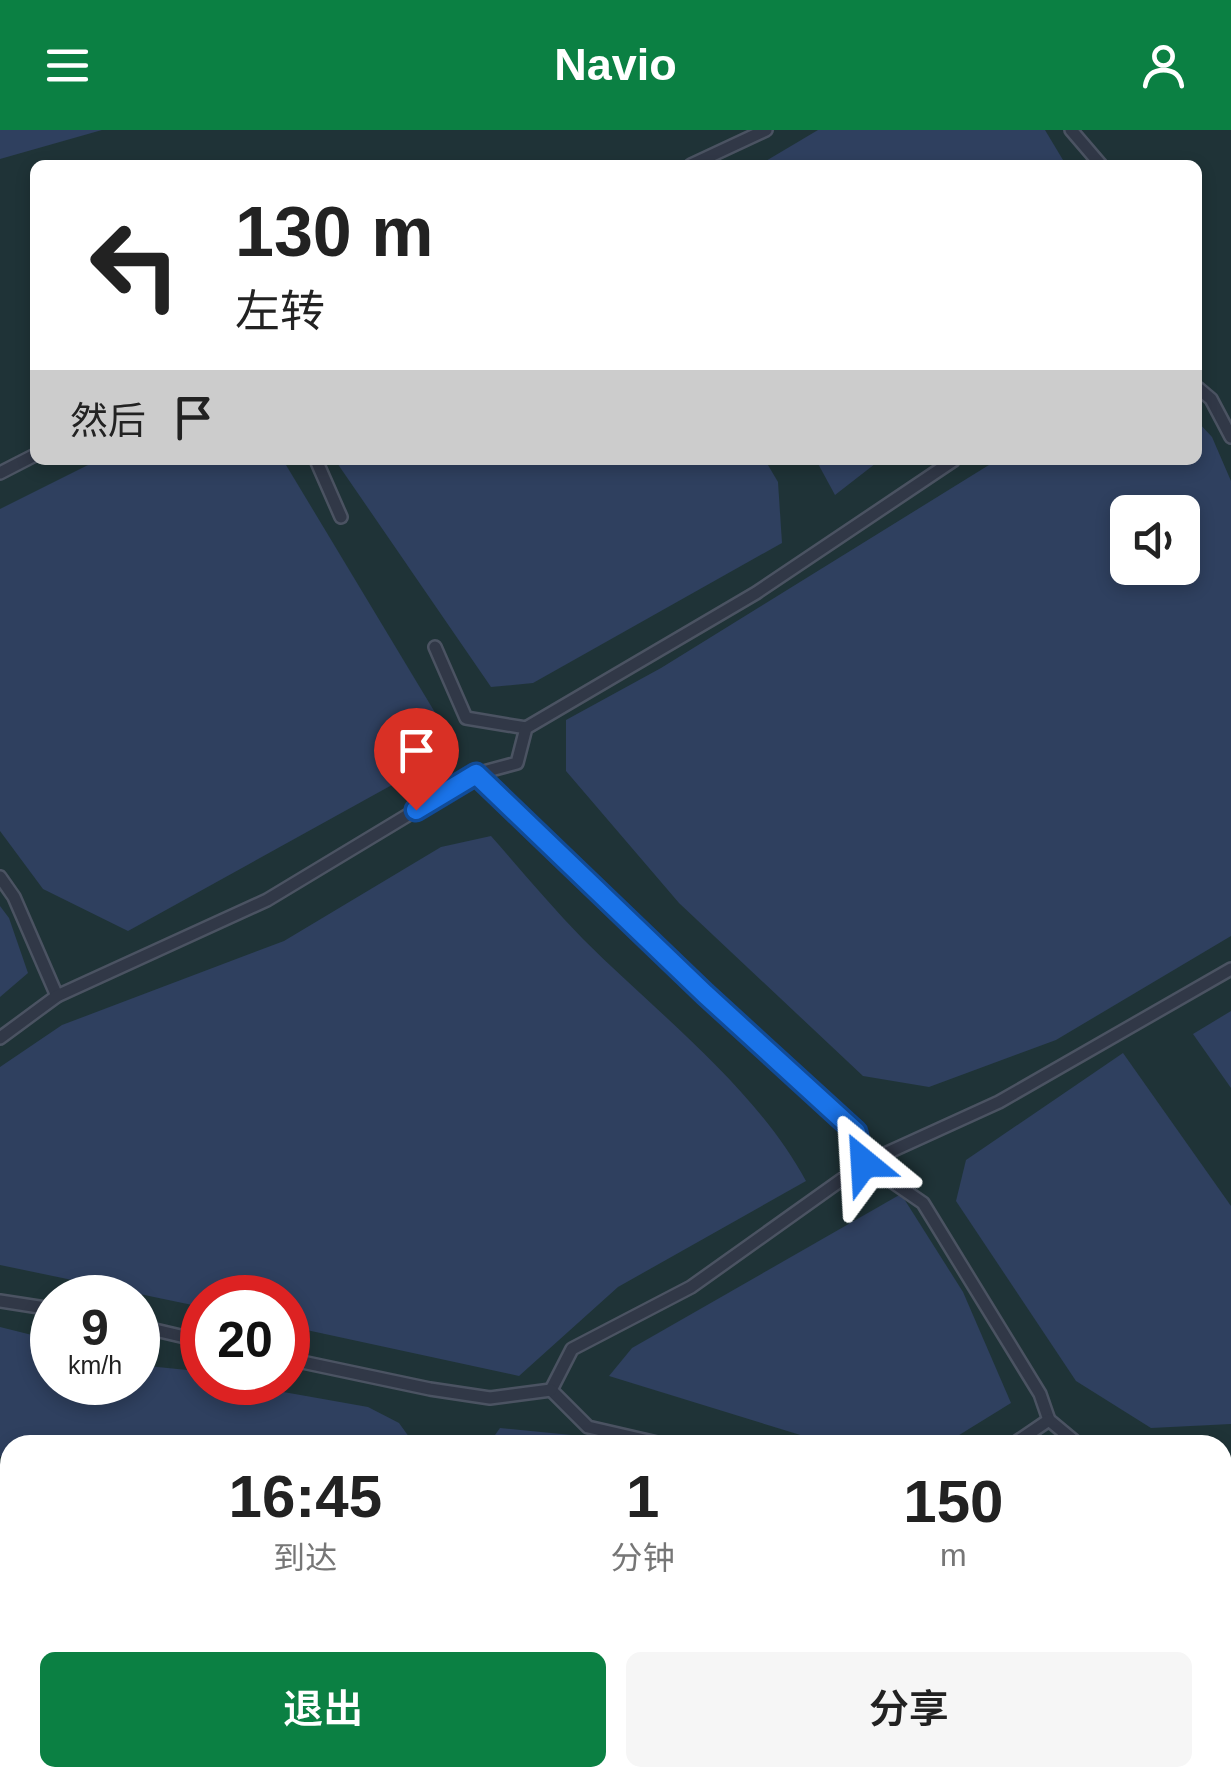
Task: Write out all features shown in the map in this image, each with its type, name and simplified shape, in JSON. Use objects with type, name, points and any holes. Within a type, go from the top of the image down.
[{"type":"lane","points":[[703,160],[766,130]]},
{"type":"lane","points":[[1071,130],[1097,160]]},
{"type":"lane","points":[[1202,391],[1212,400],[1231,436]]},
{"type":"lane","points":[[0,474],[30,458]]},
{"type":"lane","points":[[318,465],[341,517]]},
{"type":"lane","points":[[435,647],[466,718],[526,728],[756,593],[947,465]]},
{"type":"lane","points":[[0,1038],[57,996],[268,900],[476,774],[517,764],[526,728]]},
{"type":"lane","points":[[476,774],[705,994],[856,1132],[864,1163],[923,1203],[1040,1394],[1049,1420],[1067,1435]]},
{"type":"lane","points":[[0,877],[14,897],[57,996]]},
{"type":"lane","points":[[550,1390],[572,1349],[691,1287],[864,1163],[999,1102],[1231,969]]},
{"type":"lane","points":[[0,1301],[30,1305]]},
{"type":"lane","points":[[310,1365],[430,1390],[490,1398],[550,1390]]},
{"type":"lane","points":[[550,1390],[588,1427],[623,1435]]},
{"type":"lane","points":[[1027,1435],[1049,1420]]},
{"type":"green space","points":[[0,130],[1231,130],[1231,1435],[0,1435]]},
{"type":"water","points":[[0,130],[102,130],[0,159]]},
{"type":"water","points":[[818,130],[1045,130],[1063,160],[767,160]]},
{"type":"water","points":[[1202,426],[1212,437],[1231,481],[1231,936],[1056,1040],[929,1087],[863,1076],[679,903],[566,771],[566,720],[661,668],[989,465],[1202,465]]},
{"type":"water","points":[[88,465],[286,465],[457,749],[128,931],[43,889],[0,831],[0,509]]},
{"type":"water","points":[[338,465],[768,465],[778,482],[782,543],[533,683],[491,687]]},
{"type":"water","points":[[819,465],[874,465],[835,495]]},
{"type":"water","points":[[491,836],[583,939],[733,1083],[785,1147],[806,1181],[618,1287],[519,1376],[310,1331],[310,1275],[180,1275],[180,1302],[160,1298],[160,1275],[48,1275],[0,1265],[0,1067],[62,1025],[284,941],[441,847]]},
{"type":"water","points":[[0,906],[9,918],[28,973],[0,997]]},
{"type":"water","points":[[1231,1011],[1231,1088],[1193,1034]]},
{"type":"water","points":[[1123,1053],[1231,1206],[1231,1424],[1151,1428],[1076,1381],[956,1201],[966,1160]]},
{"type":"water","points":[[901,1194],[963,1292],[1011,1403],[959,1435],[801,1435],[609,1376],[632,1348]]},
{"type":"water","points":[[0,1327],[30,1334],[30,1405],[160,1405],[160,1367],[180,1369],[180,1405],[310,1405],[310,1397],[368,1407],[399,1423],[408,1435],[0,1435]]},
{"type":"water","points":[[500,1428],[571,1435],[495,1435]]},
{"type":"route","points":[[416,810],[476,774],[705,994],[856,1132],[864,1163]]}]
